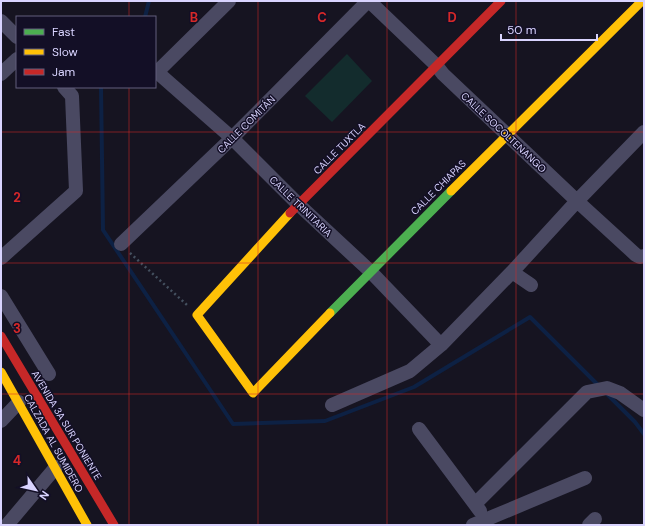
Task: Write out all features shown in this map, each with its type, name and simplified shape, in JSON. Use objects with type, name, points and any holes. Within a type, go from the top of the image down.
[{"type":"street","name":"CALLE TRINITARIA","points":[[230,1],[157,72],[232,138],[298,204],[370,271],[441,345]]},
{"type":"street","name":"CALLE SOCOLTENANGO","points":[[368,1],[577,201],[636,255],[640,257],[644,256]]},
{"type":"street","name":"CALLE COMITÁN","points":[[122,244],[232,138],[368,1]]},
{"type":"street","name":"CALLE TUXTLA","points":[[197,315],[298,204],[501,1]]},
{"type":"street","name":"CALLE CHIAPAS","points":[[197,315],[253,393],[370,271],[642,1]]},
{"type":"street","points":[[1,21],[16,36]]},
{"type":"street","points":[[1,74],[16,60]]},
{"type":"street","points":[[1,258],[76,190],[72,96],[65,88]]},
{"type":"street","points":[[332,405],[410,371],[441,345],[644,132]]},
{"type":"street","points":[[512,272],[531,285]]},
{"type":"street","points":[[1,296],[49,374]]},
{"type":"street","name":"AVENIDA 3A SUR PONIENTE","points":[[1,336],[114,525]]},
{"type":"street","name":"CALZADA AL SUMIDERO","points":[[1,372],[56,467],[87,525]]},
{"type":"street","points":[[475,504],[587,392],[607,388],[620,393],[644,410]]},
{"type":"street","points":[[1,421],[19,402]]},
{"type":"street","points":[[419,429],[475,504],[480,522],[585,478]]},
{"type":"street","points":[[7,525],[56,467]]},
{"type":"path","points":[[122,244],[197,315]]},
{"type":"green space","points":[[347,54],[372,81],[332,122],[305,96]]},
{"type":"waterway","points":[[145,16],[149,1]]},
{"type":"waterway","points":[[101,88],[103,230],[233,424],[325,421],[414,387],[530,317],[599,386]]},
{"type":"waterway","points":[[606,393],[635,422],[644,434]]},
{"type":"traffic: fast","points":[[330,313],[451,191]]},
{"type":"traffic: slow","points":[[451,191],[642,1]]},
{"type":"traffic: slow","points":[[290,213],[197,315],[253,393],[330,313]]},
{"type":"traffic: slow","points":[[1,372],[87,525]]},
{"type":"traffic: jam","points":[[290,213],[501,1]]},
{"type":"traffic: jam","points":[[1,336],[114,525]]}]
